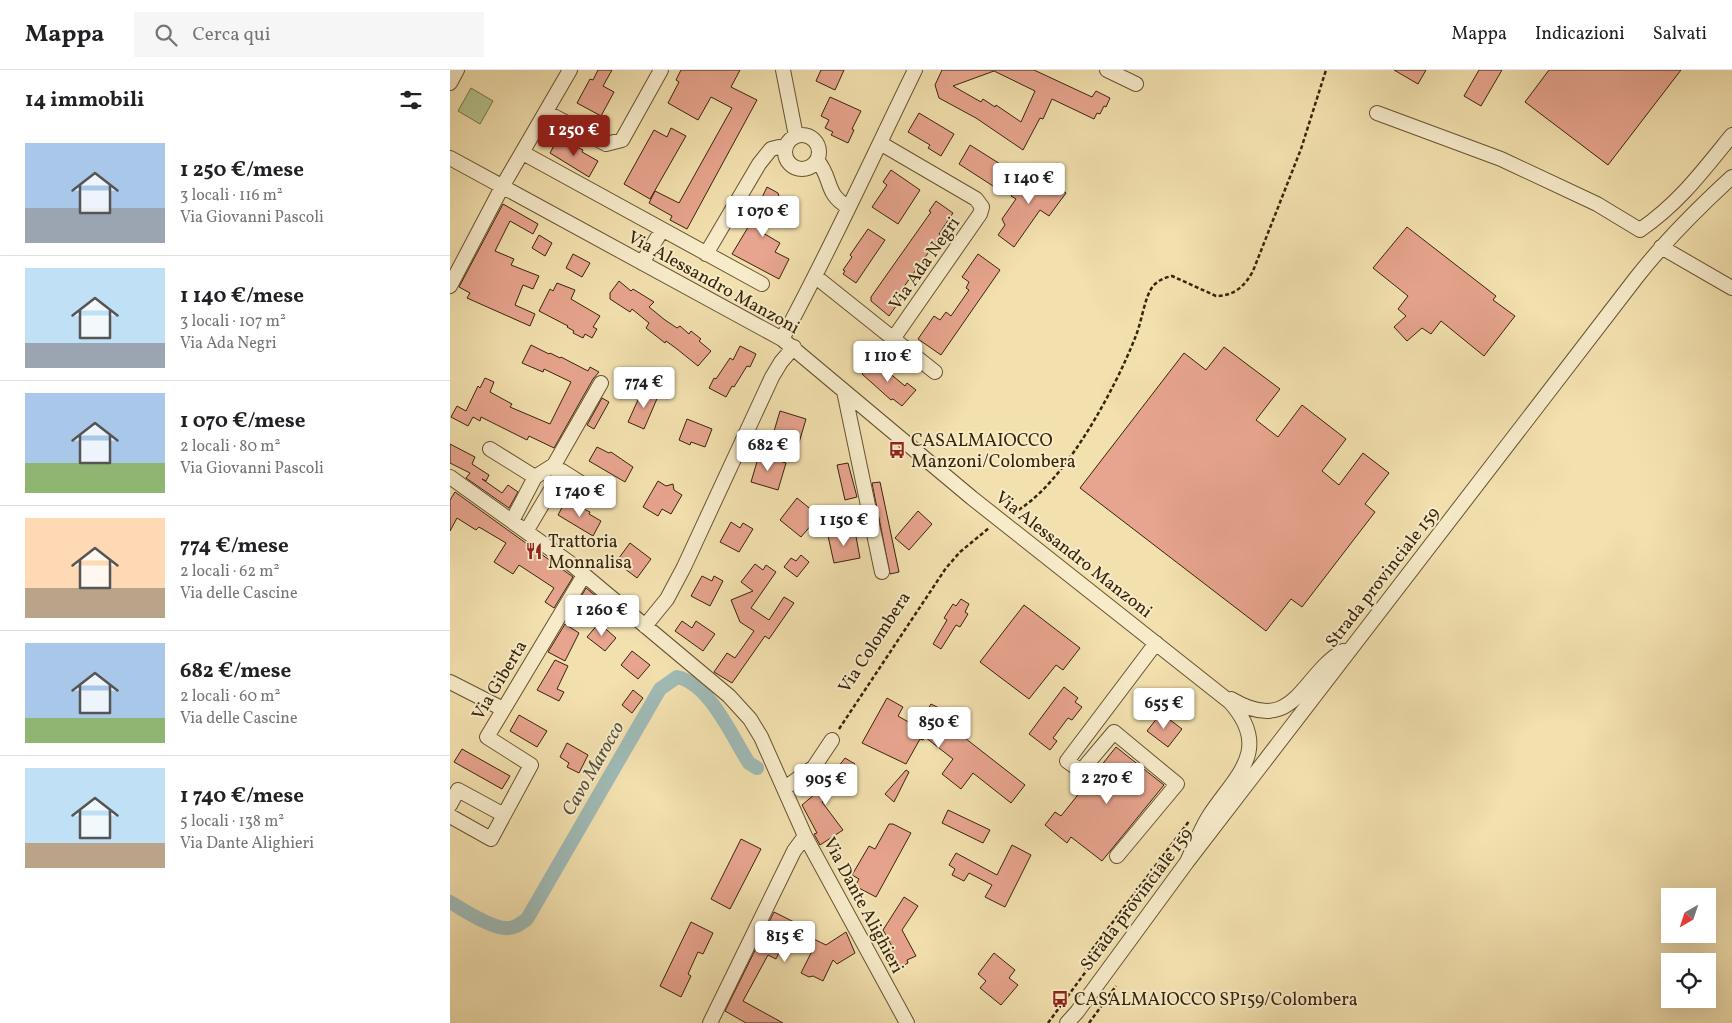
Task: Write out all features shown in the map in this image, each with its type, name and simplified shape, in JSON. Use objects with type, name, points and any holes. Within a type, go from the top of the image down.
[{"type":"street","points":[[450,83],[457,70]]},
{"type":"street","points":[[450,286],[502,187],[570,70]]},
{"type":"street","points":[[546,112],[606,144],[622,140],[661,70]]},
{"type":"street","points":[[783,70],[796,136]]},
{"type":"street","points":[[782,339],[816,277],[915,70]]},
{"type":"street","points":[[1107,70],[1136,84]]},
{"type":"street","points":[[1377,112],[1501,159],[1596,204],[1640,230],[1662,215],[1684,194],[1732,135]]},
{"type":"street","points":[[796,136],[812,139],[817,145],[819,153],[817,160],[810,167],[801,169],[792,166],[786,159],[785,150],[789,142],[796,136]]},
{"type":"street","name":"Via Ada Negri","points":[[880,143],[976,200],[982,207],[980,214],[894,340]]},
{"type":"street","points":[[706,254],[758,164],[771,149],[779,147],[785,150]]},
{"type":"street","points":[[523,153],[762,284]]},
{"type":"street","name":"Via Alessandro Manzoni","points":[[450,158],[782,339],[972,498],[1221,693]]},
{"type":"street","points":[[817,160],[824,169],[834,197],[848,208]]},
{"type":"street","name":"Strada provinciale 159","points":[[1067,1023],[1074,1018],[1187,862],[1661,247],[1699,207],[1732,177]]},
{"type":"street","points":[[642,263],[662,230]]},
{"type":"street","points":[[1661,247],[1732,288]]},
{"type":"street","name":"Via Ada Negri","points":[[816,277],[935,372]]},
{"type":"street","points":[[645,626],[667,599],[676,583],[772,377],[781,362],[794,348]]},
{"type":"street","points":[[512,521],[535,477],[554,466],[600,382]]},
{"type":"street","points":[[844,391],[882,572]]},
{"type":"street","points":[[490,449],[535,477]]},
{"type":"street","points":[[527,530],[562,472],[606,499]]},
{"type":"street","name":"Via Dante Alighieri","points":[[450,478],[527,530],[584,575],[729,696],[750,719],[761,737],[785,788],[805,836],[908,1023]]},
{"type":"street","name":"Via Giberta","points":[[450,816],[492,839],[532,766],[487,737],[584,575]]},
{"type":"street","points":[[1117,856],[1177,784],[1114,732],[1081,771],[1067,761],[1156,644]]},
{"type":"street","points":[[1221,693],[1253,708],[1279,709],[1299,696],[1330,660],[1353,646]]},
{"type":"street","points":[[450,682],[503,709]]},
{"type":"street","points":[[1187,862],[1205,823],[1238,778],[1247,761],[1249,744],[1246,727],[1237,710],[1221,693]]},
{"type":"street","points":[[785,788],[814,767],[832,740]]},
{"type":"street","points":[[450,805],[458,790],[504,815]]},
{"type":"street","points":[[710,1023],[794,851],[805,836]]},
{"type":"path","name":"Via Colombera","points":[[832,740],[946,568],[997,517],[1017,511],[1033,499],[1076,447],[1100,412],[1121,371],[1138,330],[1150,290],[1158,282],[1172,276],[1216,296],[1233,293],[1248,282],[1301,149],[1326,70]]},
{"type":"path","points":[[1048,1023],[1087,970],[1082,964],[1195,814]]},
{"type":"path","points":[[1089,1023],[1116,986]]},
{"type":"green space","points":[[471,88],[493,101],[480,124],[458,111]]},
{"type":"building","points":[[598,70],[612,70],[603,86],[614,92],[601,116],[577,103],[590,79],[593,80]]},
{"type":"building","points":[[681,70],[740,70],[731,87],[757,100],[687,229],[670,220],[672,216],[649,203],[655,191],[679,203],[732,108],[711,97],[698,120],[668,103],[679,82],[676,80]]},
{"type":"building","points":[[821,70],[844,70],[835,90],[816,81]]},
{"type":"building","points":[[942,70],[1034,70],[1092,97],[1096,91],[1110,98],[1106,107],[1104,106],[1100,114],[1097,113],[1094,119],[1052,99],[1043,119],[1040,118],[1023,150],[976,118],[939,98],[935,85]],"holes":[[[994,71],[1035,91],[1021,122],[996,105],[995,107],[983,99],[981,102],[953,86]]]},
{"type":"building","points":[[1394,70],[1426,70],[1418,84]]},
{"type":"building","points":[[1479,70],[1502,70],[1481,106],[1464,96]]},
{"type":"building","points":[[1549,70],[1681,70],[1608,165],[1525,102]]},
{"type":"building","points":[[830,97],[861,111],[852,129],[854,130],[848,143],[831,135],[833,132],[825,128],[829,120],[821,116]]},
{"type":"building","points":[[919,113],[954,134],[941,156],[928,148],[930,145],[908,132]]},
{"type":"building","points":[[671,128],[686,136],[650,199],[624,184],[654,130],[667,137]]},
{"type":"building","points":[[558,138],[583,150],[582,152],[598,161],[589,177],[550,153]]},
{"type":"building","points":[[970,145],[1005,167],[993,186],[959,164]]},
{"type":"building","points":[[1031,168],[1066,193],[1049,216],[1040,210],[1014,247],[998,235],[1005,225],[1002,219],[1016,199],[1011,196]]},
{"type":"building","points":[[891,170],[920,190],[898,224],[872,207],[887,185],[883,182]]},
{"type":"building","points":[[767,187],[778,193],[784,213],[763,233],[780,243],[775,252],[789,259],[779,279],[732,254],[759,209],[757,208]]},
{"type":"building","points":[[936,201],[953,213],[939,234],[941,235],[903,288],[907,291],[889,316],[871,301],[871,297],[931,212],[929,211]]},
{"type":"building","points":[[503,204],[538,224],[533,234],[510,221],[495,251],[514,259],[511,265],[539,276],[533,289],[523,285],[515,305],[535,314],[530,326],[467,298],[470,293],[459,287]]},
{"type":"building","points":[[1407,227],[1496,296],[1493,300],[1515,316],[1484,356],[1441,321],[1431,334],[1422,328],[1407,341],[1394,327],[1406,316],[1398,309],[1408,296],[1373,268]]},
{"type":"building","points":[[868,229],[885,240],[856,283],[843,274],[845,271],[843,270],[852,257],[850,255]]},
{"type":"building","points":[[539,235],[552,243],[545,256],[532,248]]},
{"type":"building","points":[[573,254],[590,263],[582,277],[566,268]]},
{"type":"building","points":[[978,254],[1000,270],[941,355],[918,339],[934,316],[940,320],[946,312],[951,316],[969,290],[966,288],[969,282],[962,277]]},
{"type":"building","points":[[619,281],[631,291],[633,289],[654,302],[649,307],[665,320],[677,328],[680,326],[689,334],[691,331],[701,339],[699,341],[711,351],[698,366],[646,328],[649,323],[632,309],[630,312],[610,299],[610,293]]},
{"type":"building","points":[[557,283],[575,290],[571,299],[600,316],[593,327],[597,329],[592,338],[585,334],[583,338],[573,333],[574,331],[568,326],[539,311],[550,289],[553,291]]},
{"type":"building","points":[[531,345],[549,354],[561,357],[588,371],[590,367],[599,372],[593,379],[554,448],[529,436],[527,440],[481,417],[480,421],[473,417],[468,426],[451,417],[457,406],[466,411],[478,386],[480,388],[485,378],[494,382],[490,392],[512,404],[510,407],[550,424],[571,382],[544,369],[543,372],[522,363]]},
{"type":"building","points":[[740,346],[756,354],[750,367],[747,366],[726,397],[709,388],[714,378],[716,379],[730,358],[733,360]]},
{"type":"building","points":[[1224,347],[1280,389],[1256,420],[1278,437],[1302,405],[1346,439],[1322,471],[1339,485],[1363,453],[1389,473],[1365,504],[1375,512],[1302,607],[1291,599],[1266,631],[1080,488],[1184,353],[1206,370]]},
{"type":"building","points":[[876,357],[885,365],[882,367],[905,386],[907,383],[916,390],[902,406],[893,399],[891,400],[862,374]]},
{"type":"building","points":[[647,389],[659,394],[644,429],[628,422],[642,391],[646,392]]},
{"type":"building","points":[[602,398],[609,402],[594,429],[587,425]]},
{"type":"building","points":[[780,411],[806,419],[798,446],[772,438]]},
{"type":"building","points":[[687,419],[712,429],[705,447],[691,442],[690,445],[679,440]]},
{"type":"building","points":[[450,444],[475,457],[472,464],[489,475],[486,481],[482,479],[502,493],[508,485],[518,492],[509,508],[466,478],[470,473],[450,463]]},
{"type":"building","points":[[597,447],[609,453],[611,452],[633,467],[625,482],[589,461]]},
{"type":"building","points":[[759,455],[786,463],[778,490],[751,482]]},
{"type":"building","points":[[848,463],[857,497],[845,500],[837,465]]},
{"type":"building","points":[[658,481],[666,486],[673,484],[674,490],[682,495],[671,514],[662,509],[658,516],[643,507]]},
{"type":"building","points":[[880,482],[899,572],[890,574],[872,483]]},
{"type":"building","points":[[455,492],[573,577],[554,608],[545,602],[554,588],[519,565],[513,574],[494,562],[506,543],[479,527],[476,530],[457,518],[450,531],[450,500]]},
{"type":"building","points":[[797,498],[819,516],[801,537],[780,520]]},
{"type":"building","points":[[566,500],[590,512],[589,514],[601,521],[593,536],[558,515]]},
{"type":"building","points":[[918,511],[932,524],[909,550],[895,538]]},
{"type":"building","points":[[731,522],[740,528],[743,523],[753,529],[739,552],[720,542]]},
{"type":"building","points":[[855,531],[860,558],[834,563],[828,536]]},
{"type":"building","points":[[630,543],[651,559],[637,578],[616,562]]},
{"type":"building","points":[[801,555],[809,562],[797,577],[784,567],[791,558],[796,561]]},
{"type":"building","points":[[755,564],[763,570],[766,565],[776,572],[751,608],[769,620],[784,597],[794,603],[769,639],[765,636],[732,683],[714,672],[727,653],[735,658],[754,631],[740,622],[731,600],[753,591],[741,582]]},
{"type":"building","points":[[702,576],[712,581],[714,576],[723,581],[710,606],[691,596]]},
{"type":"building","points":[[586,588],[602,601],[594,610],[584,602],[573,619],[569,617]]},
{"type":"building","points":[[961,599],[969,604],[965,612],[968,614],[960,627],[956,625],[941,649],[933,644],[947,620],[944,618],[953,604],[956,606]]},
{"type":"building","points":[[1024,605],[1080,648],[1063,670],[1056,665],[1029,699],[980,662]]},
{"type":"building","points":[[682,621],[692,628],[696,621],[715,634],[703,651],[675,631]]},
{"type":"building","points":[[599,623],[616,638],[605,651],[587,637]]},
{"type":"building","points":[[565,624],[579,633],[565,661],[548,652]]},
{"type":"building","points":[[632,651],[650,665],[638,679],[621,665]]},
{"type":"building","points":[[555,660],[568,666],[557,689],[564,692],[559,701],[537,690]]},
{"type":"building","points":[[1064,687],[1078,698],[1075,702],[1082,707],[1072,720],[1068,718],[1053,738],[1057,741],[1050,750],[1029,734]]},
{"type":"building","points":[[633,690],[643,698],[632,713],[622,705]]},
{"type":"building","points":[[887,698],[903,707],[898,716],[917,727],[931,704],[941,709],[934,721],[956,731],[1025,785],[1011,803],[973,773],[961,789],[942,774],[953,759],[925,737],[923,740],[920,739],[906,764],[862,743]]},
{"type":"building","points":[[1161,713],[1182,729],[1168,747],[1147,731]]},
{"type":"building","points":[[519,715],[547,731],[537,747],[510,731]]},
{"type":"building","points":[[567,743],[588,755],[579,773],[567,767],[569,763],[560,757]]},
{"type":"building","points":[[1116,747],[1164,785],[1102,861],[1071,837],[1067,843],[1045,825],[1055,812],[1061,816]]},
{"type":"building","points":[[462,749],[510,776],[502,789],[454,762]]},
{"type":"building","points":[[845,758],[855,764],[822,802],[843,830],[820,845],[814,834],[817,833],[802,805],[822,788]]},
{"type":"building","points":[[906,770],[909,772],[894,802],[885,794]]},
{"type":"building","points":[[948,810],[990,830],[983,843],[942,823]]},
{"type":"building","points":[[889,824],[893,824],[911,833],[876,897],[855,886],[859,879],[852,875],[869,846],[875,849]]},
{"type":"building","points":[[741,839],[761,849],[730,909],[711,899]]},
{"type":"building","points":[[1012,845],[1031,855],[1005,907],[985,897],[992,885],[969,873],[964,881],[952,875],[955,869],[949,865],[956,853],[997,875]]},
{"type":"building","points":[[904,897],[918,906],[902,930],[916,956],[907,960],[908,963],[897,969],[889,952],[894,950],[883,930]]},
{"type":"building","points":[[774,912],[794,922],[791,928],[826,945],[846,932],[855,953],[837,964],[833,960],[823,981],[801,973],[812,951],[791,941],[787,947],[783,945],[776,959],[768,955],[743,1001],[783,1023],[746,1023],[725,1011]]},
{"type":"building","points":[[691,922],[713,933],[703,954],[698,952],[688,974],[691,976],[681,997],[660,986]]},
{"type":"building","points":[[994,953],[1015,970],[1009,978],[1018,985],[1001,1005],[980,988],[986,981],[978,974]]},
{"type":"waterway","name":"Cavo Marocco","points":[[450,902],[477,918],[499,927],[511,928],[527,919],[660,689],[677,677],[689,682],[710,700],[749,763],[757,768]]},
{"type":"place","name":"CASALMAIOCCO Manzoni/Colombera","points":[[897,450]]},
{"type":"place","name":"Trattoria Monnalisa","points":[[534,551]]},
{"type":"place","name":"CASALMAIOCCO SP159/Colombera","points":[[1060,999]]}]
